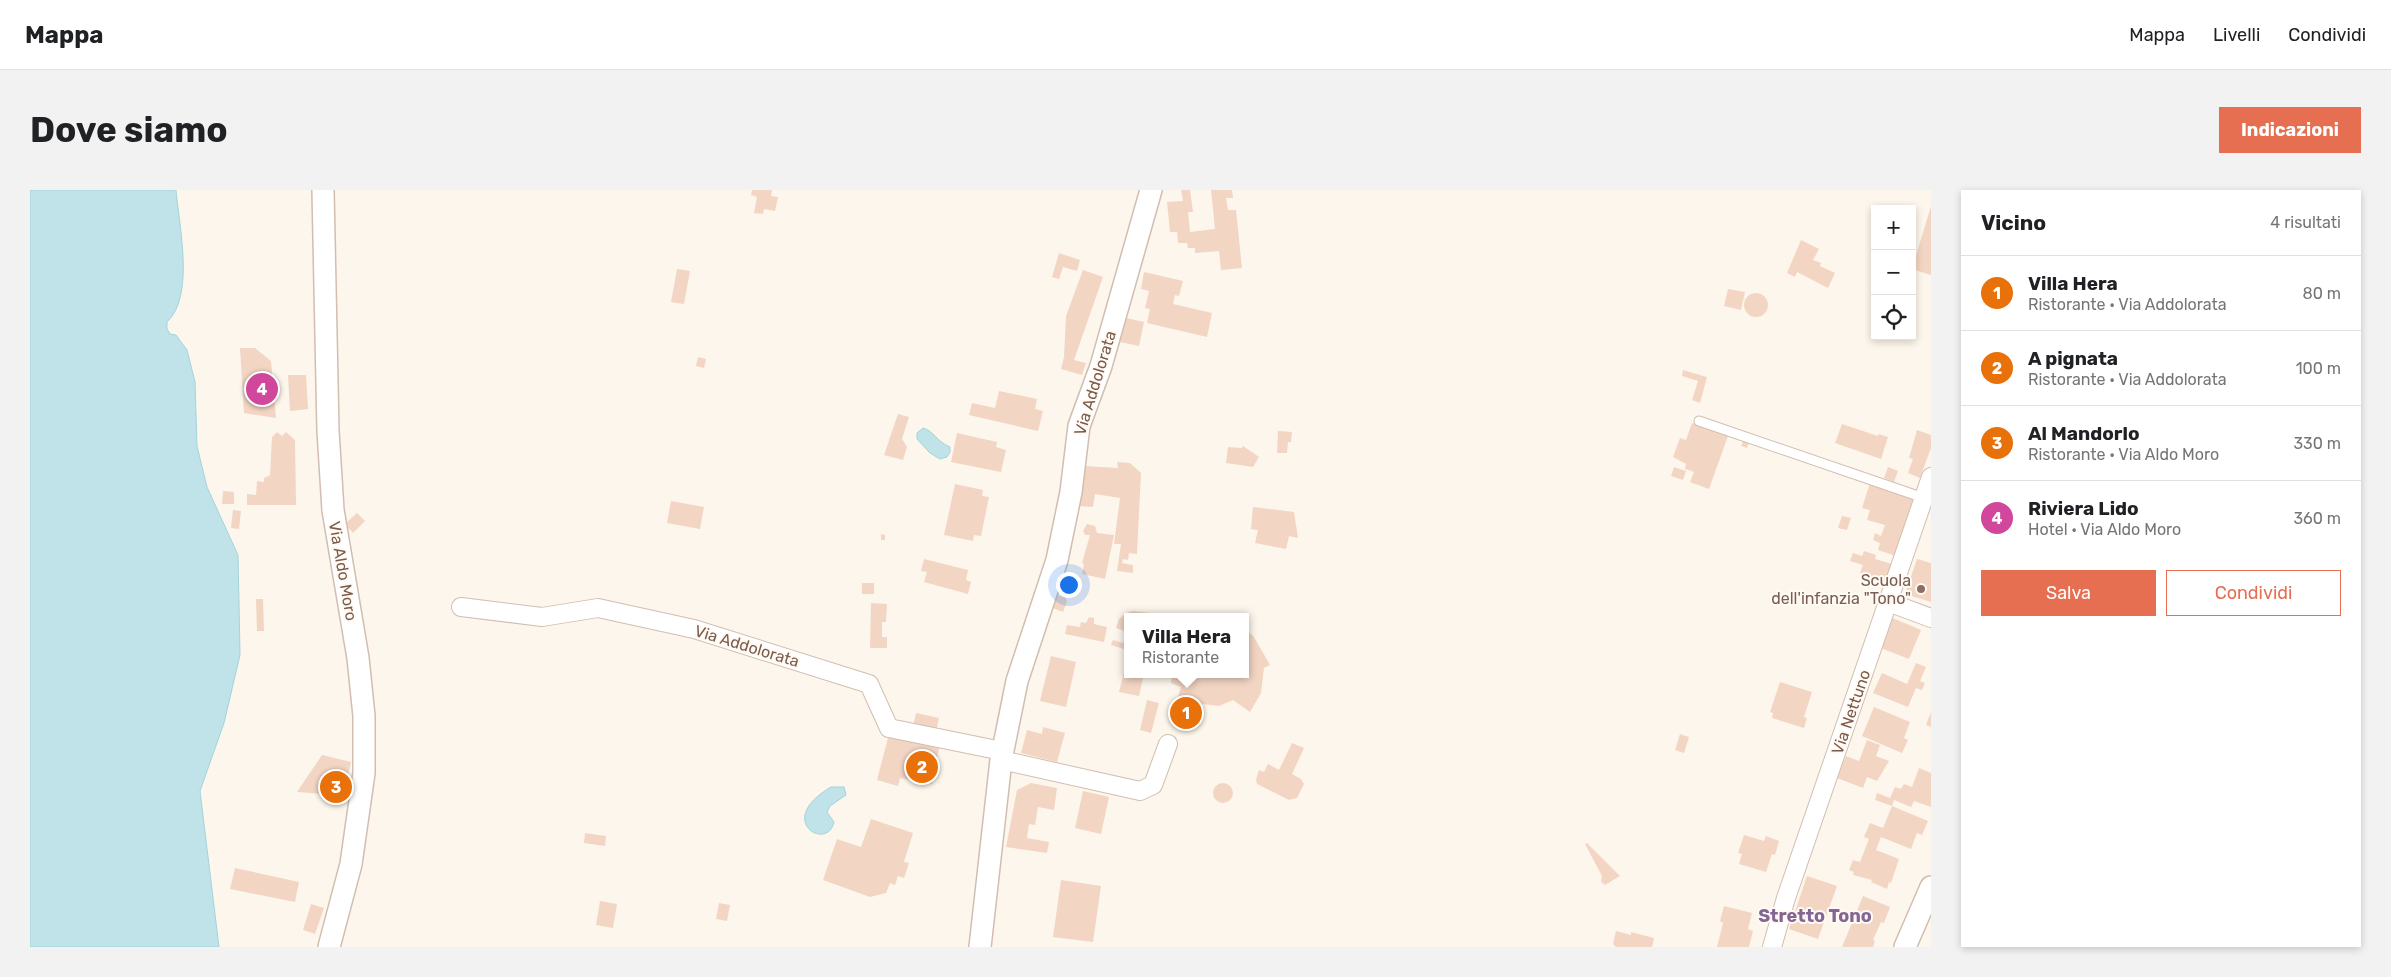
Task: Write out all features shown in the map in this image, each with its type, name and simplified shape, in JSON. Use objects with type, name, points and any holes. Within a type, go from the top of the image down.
[{"type":"street","name":"Via Aldo Moro","points":[[323,190],[328,431],[333,510],[358,658],[364,716],[364,773],[352,864],[329,947]]},
{"type":"street","name":"Via Addolorata","points":[[980,947],[1002,755],[1017,681],[1057,560],[1071,492],[1079,426],[1101,366],[1151,190]]},
{"type":"street","name":"Via Nettuno","points":[[1772,947],[1786,898],[1931,477]]},
{"type":"street","points":[[1888,602],[1931,618]]},
{"type":"street","name":"Via Addolorata","points":[[461,607],[542,617],[598,608],[694,629],[869,684],[889,728],[1140,791],[1153,785],[1168,744]]},
{"type":"street","points":[[1906,947],[1931,887]]},
{"type":"lane","points":[[1699,421],[1924,498]]},
{"type":"water","points":[[30,190],[176,190],[182,240],[183,278],[181,295],[176,310],[167,322],[167,329],[170,334],[176,335],[187,350],[195,382],[197,446],[207,487],[238,555],[240,655],[224,723],[200,791],[219,947],[30,947]]},
{"type":"water","points":[[923,428],[930,431],[941,442],[950,447],[947,457],[940,459],[930,453],[917,439],[917,433]]},
{"type":"water","points":[[831,787],[844,787],[846,795],[830,806],[827,812],[834,822],[830,831],[823,834],[815,833],[808,828],[805,821],[806,811],[814,799]]},
{"type":"building","points":[[752,190],[772,190],[771,196],[778,197],[775,211],[764,209],[763,214],[754,213],[757,197],[751,195]]},
{"type":"building","points":[[1181,190],[1190,190],[1193,212],[1188,212],[1190,232],[1215,229],[1211,190],[1232,190],[1233,198],[1226,198],[1228,210],[1236,210],[1242,268],[1221,270],[1219,251],[1195,253],[1195,248],[1188,248],[1187,243],[1178,243],[1177,232],[1170,232],[1167,202],[1183,201]]},
{"type":"building","points":[[1931,206],[1931,275],[1916,270],[1916,256]]},
{"type":"building","points":[[1801,240],[1819,249],[1813,260],[1821,263],[1820,266],[1835,273],[1828,288],[1797,272],[1795,277],[1787,273]]},
{"type":"building","points":[[1059,253],[1080,260],[1077,271],[1063,267],[1059,279],[1052,277]]},
{"type":"building","points":[[677,269],[690,271],[684,304],[671,302]]},
{"type":"building","points":[[1083,270],[1103,277],[1074,360],[1086,363],[1082,375],[1061,369],[1064,357],[1066,316]]},
{"type":"building","points":[[1144,272],[1183,281],[1179,296],[1175,295],[1173,304],[1212,313],[1207,337],[1147,323],[1150,309],[1145,308],[1149,291],[1141,289]]},
{"type":"building","points":[[1728,289],[1745,292],[1741,310],[1724,306]]},
{"type":"building","points":[[1756,293],[1764,297],[1768,305],[1764,313],[1756,317],[1748,313],[1744,305],[1748,297]]},
{"type":"building","points":[[1126,318],[1144,322],[1139,346],[1120,342]]},
{"type":"building","points":[[240,348],[255,348],[271,361],[276,418],[244,413]]},
{"type":"building","points":[[698,357],[706,359],[704,368],[696,366]]},
{"type":"building","points":[[1683,370],[1707,377],[1700,403],[1692,400],[1698,381],[1682,376]]},
{"type":"building","points":[[288,375],[306,375],[308,409],[290,411]]},
{"type":"building","points":[[999,391],[1037,399],[1035,409],[1043,411],[1038,431],[969,415],[972,403],[995,408]]},
{"type":"building","points":[[898,414],[909,417],[902,439],[907,447],[903,460],[884,455]]},
{"type":"building","points":[[1692,423],[1728,436],[1709,489],[1690,482],[1694,472],[1685,469],[1686,464],[1673,457],[1680,438],[1686,440]]},
{"type":"building","points":[[1842,424],[1878,436],[1878,434],[1888,437],[1881,459],[1835,443]]},
{"type":"building","points":[[1917,430],[1931,435],[1931,448],[1920,478],[1908,473],[1913,459],[1909,458]]},
{"type":"building","points":[[1278,431],[1292,432],[1291,442],[1288,442],[1287,453],[1277,453]]},
{"type":"building","points":[[277,432],[282,436],[286,432],[295,440],[296,505],[247,505],[247,494],[256,495],[257,481],[264,482],[264,478],[270,475],[272,437]]},
{"type":"building","points":[[957,433],[997,442],[996,447],[1006,450],[1001,472],[951,462]]},
{"type":"building","points":[[1743,441],[1749,443],[1747,448],[1741,446]]},
{"type":"building","points":[[1243,446],[1259,457],[1253,467],[1226,463],[1228,447],[1242,448]]},
{"type":"building","points":[[1117,462],[1130,463],[1141,473],[1137,554],[1129,553],[1128,560],[1123,559],[1122,563],[1133,565],[1133,573],[1117,571],[1121,544],[1114,544],[1120,498],[1095,494],[1093,507],[1079,506],[1084,466],[1118,468]]},
{"type":"building","points":[[1674,467],[1686,471],[1683,480],[1671,476]]},
{"type":"building","points":[[1888,467],[1898,471],[1894,482],[1884,478]]},
{"type":"building","points":[[1870,483],[1915,499],[1896,556],[1878,550],[1880,543],[1873,540],[1875,533],[1881,536],[1885,525],[1867,520],[1870,510],[1862,508]]},
{"type":"building","points":[[955,484],[983,490],[982,496],[989,497],[981,536],[974,535],[973,541],[944,535]]},
{"type":"building","points":[[223,491],[234,492],[234,504],[222,504]]},
{"type":"building","points":[[671,501],[704,507],[700,529],[667,523]]},
{"type":"building","points":[[1253,507],[1294,512],[1298,538],[1289,536],[1286,549],[1255,543],[1258,530],[1251,529]]},
{"type":"building","points":[[233,510],[241,511],[239,529],[231,528]]},
{"type":"building","points":[[357,513],[365,521],[353,533],[345,524]]},
{"type":"building","points":[[1842,516],[1851,518],[1847,530],[1838,528]]},
{"type":"building","points":[[1087,524],[1095,526],[1097,533],[1114,535],[1105,579],[1082,574],[1084,564],[1082,563],[1090,535],[1085,535],[1083,531]]},
{"type":"building","points":[[881,534],[885,535],[885,540],[881,540]]},
{"type":"building","points":[[1864,551],[1876,555],[1875,559],[1892,564],[1886,582],[1860,573],[1863,565],[1850,561],[1853,553],[1862,556]]},
{"type":"building","points":[[924,559],[968,570],[966,580],[971,582],[968,594],[924,582],[927,572],[921,571]]},
{"type":"building","points":[[1917,559],[1931,563],[1931,602],[1905,594]]},
{"type":"building","points":[[862,583],[874,583],[874,594],[862,594]]},
{"type":"building","points":[[1056,595],[1065,597],[1067,601],[1063,612],[1053,608],[1054,604],[1048,601]]},
{"type":"building","points":[[256,599],[263,599],[264,631],[257,631]]},
{"type":"building","points":[[871,603],[887,604],[886,622],[882,622],[882,637],[887,637],[887,648],[870,648]]},
{"type":"building","points":[[1133,611],[1150,613],[1126,613]]},
{"type":"building","points":[[1124,615],[1124,631],[1116,628],[1119,619]]},
{"type":"building","points":[[1089,617],[1094,618],[1094,624],[1107,627],[1104,642],[1065,634],[1067,625],[1080,627],[1081,622],[1086,623]]},
{"type":"building","points":[[1890,617],[1921,630],[1909,659],[1878,647]]},
{"type":"building","points":[[1249,632],[1254,637],[1270,665],[1264,668],[1261,693],[1250,712],[1233,700],[1219,706],[1201,704],[1194,728],[1171,721],[1181,687],[1171,683],[1172,678],[1249,678]]},
{"type":"building","points":[[1113,640],[1124,643],[1124,649],[1111,645]]},
{"type":"building","points":[[1051,656],[1076,662],[1066,707],[1040,701]]},
{"type":"building","points":[[1916,663],[1926,667],[1920,681],[1925,683],[1922,690],[1916,688],[1908,707],[1873,693],[1882,673],[1907,684]]},
{"type":"building","points":[[1124,672],[1124,678],[1143,678],[1139,696],[1119,692]]},
{"type":"building","points":[[1780,682],[1812,692],[1804,717],[1807,718],[1804,728],[1772,718],[1773,713],[1770,712]]},
{"type":"building","points":[[1147,700],[1159,703],[1151,733],[1140,730]]},
{"type":"building","points":[[1874,707],[1910,722],[1904,738],[1908,740],[1902,753],[1862,736]]},
{"type":"building","points":[[1931,712],[1931,727],[1926,725]]},
{"type":"building","points":[[916,713],[939,718],[936,732],[913,727]]},
{"type":"building","points":[[1043,727],[1065,733],[1057,762],[1021,753],[1027,730],[1042,734]]},
{"type":"building","points":[[889,734],[940,744],[932,784],[900,778],[898,786],[877,780]]},
{"type":"building","points":[[1680,734],[1689,737],[1684,753],[1675,750]]},
{"type":"building","points":[[1867,740],[1880,745],[1876,756],[1889,761],[1877,781],[1867,777],[1863,788],[1837,778],[1846,756],[1859,761]]},
{"type":"building","points":[[1292,743],[1304,748],[1292,774],[1301,779],[1304,784],[1297,798],[1289,800],[1257,784],[1256,779],[1259,770],[1264,772],[1268,764],[1279,770]]},
{"type":"building","points":[[322,755],[351,762],[347,780],[353,782],[350,796],[297,792]]},
{"type":"building","points":[[1919,768],[1931,773],[1931,807],[1914,801],[1911,807],[1894,800],[1892,806],[1875,800],[1877,793],[1890,798],[1895,787],[1901,789],[1904,784],[1912,787]]},
{"type":"building","points":[[1031,783],[1057,788],[1054,810],[1038,807],[1035,825],[1029,824],[1027,838],[1049,842],[1047,853],[1006,847],[1017,790]]},
{"type":"building","points":[[1223,783],[1230,786],[1233,793],[1230,800],[1223,803],[1216,800],[1213,793],[1216,786]]},
{"type":"building","points":[[1083,791],[1109,797],[1101,834],[1075,828]]},
{"type":"building","points":[[1892,806],[1928,821],[1922,835],[1917,833],[1911,849],[1881,837],[1876,850],[1899,859],[1887,889],[1871,882],[1872,880],[1853,875],[1854,872],[1849,870],[1853,860],[1860,862],[1869,839],[1864,837],[1870,823],[1883,828]]},
{"type":"building","points":[[871,819],[913,833],[904,862],[909,863],[904,878],[898,876],[895,885],[890,883],[886,893],[870,897],[823,880],[837,839],[861,847]]},
{"type":"building","points":[[585,833],[606,836],[605,846],[584,843]]},
{"type":"building","points":[[1744,835],[1764,841],[1766,836],[1779,841],[1775,855],[1772,854],[1766,872],[1739,864],[1742,854],[1738,853]]},
{"type":"building","points":[[1587,843],[1620,876],[1605,885],[1601,882],[1602,876],[1585,844]]},
{"type":"building","points":[[235,868],[299,882],[295,902],[230,889]]},
{"type":"building","points":[[1807,876],[1837,886],[1818,939],[1789,929]]},
{"type":"building","points":[[1061,880],[1101,886],[1093,942],[1053,937]]},
{"type":"building","points":[[1863,896],[1890,907],[1884,923],[1881,922],[1873,940],[1875,941],[1873,947],[1842,947]]},
{"type":"building","points":[[600,901],[617,904],[613,928],[596,925]]},
{"type":"building","points":[[719,903],[730,905],[727,921],[716,919]]},
{"type":"building","points":[[311,904],[324,908],[315,934],[303,930]]},
{"type":"building","points":[[1724,906],[1752,913],[1748,929],[1753,931],[1749,947],[1717,947],[1723,923],[1720,921]]},
{"type":"building","points":[[1616,931],[1631,935],[1631,932],[1654,938],[1652,947],[1616,947],[1613,944]]},
{"type":"place","name":"Riviera Lido","points":[[262,389]]},
{"type":"place","name":"Scuola dell'infanzia \"Tono\"","points":[[1921,589]]},
{"type":"place","name":"Villa Hera","points":[[1186,713]]},
{"type":"place","name":"A pignata","points":[[922,767]]},
{"type":"place","name":"Al Mandorlo","points":[[336,787]]},
{"type":"district","name":"Stretto Tono","points":[[1815,916]]}]
